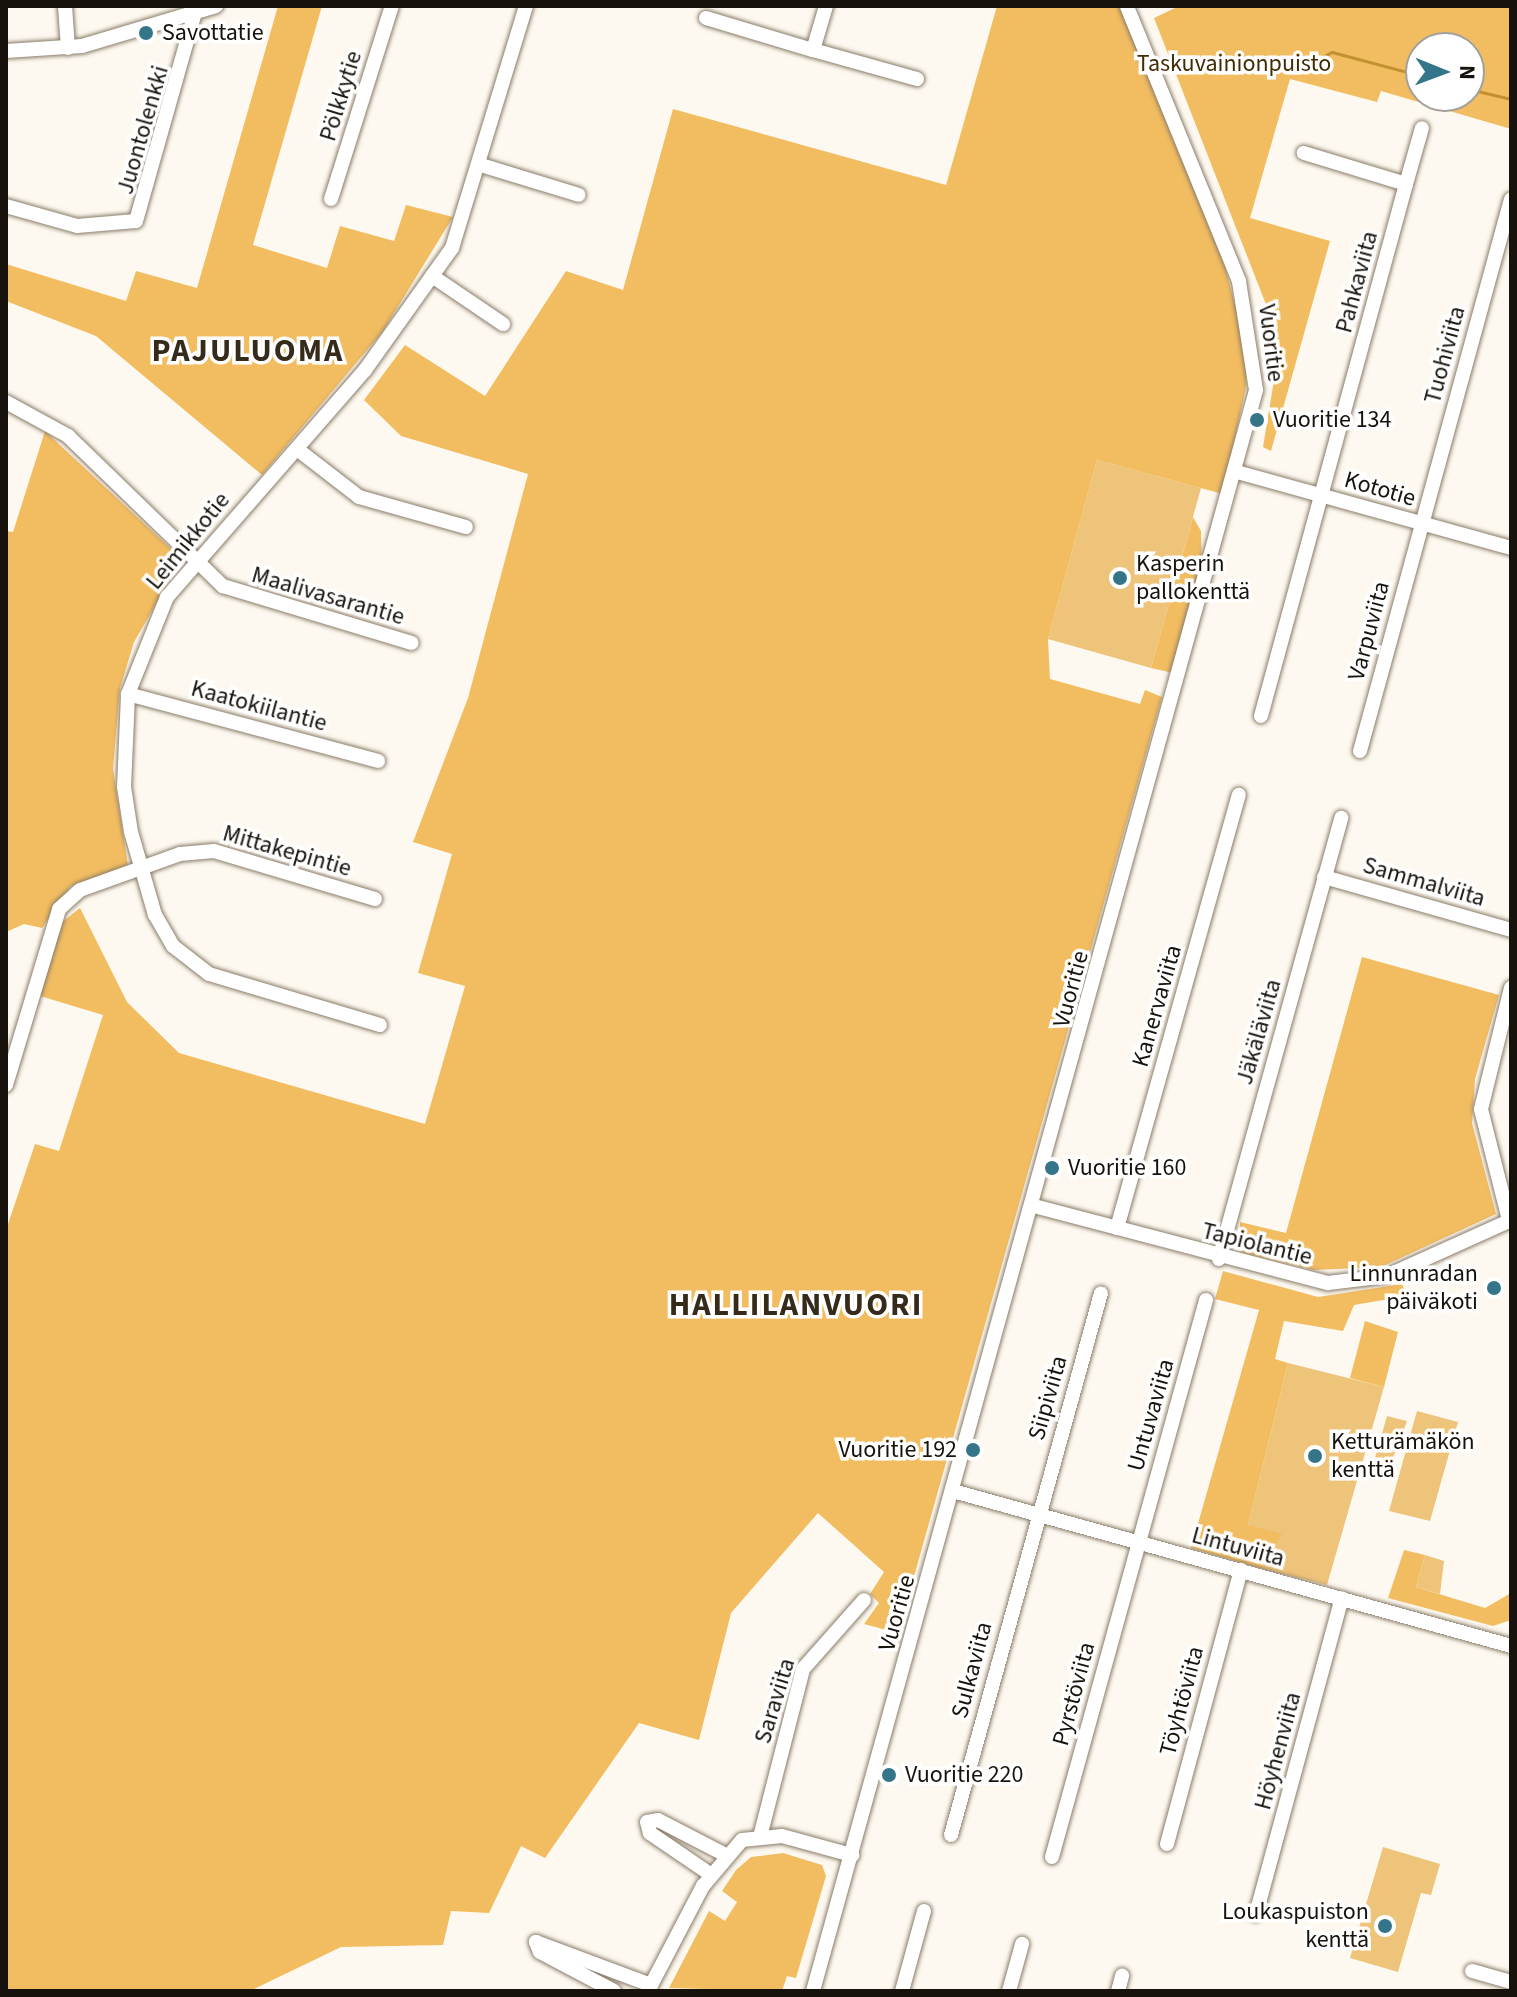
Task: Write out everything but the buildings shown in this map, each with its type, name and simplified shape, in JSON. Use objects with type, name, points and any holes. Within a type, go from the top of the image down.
[{"type":"street","points":[[65,6],[68,48]]},
{"type":"street","points":[[6,51],[68,48],[216,6]]},
{"type":"street","name":"Pölkkytie","points":[[331,199],[392,6]]},
{"type":"street","name":"Leimikkotie","points":[[380,1025],[189,964],[155,915],[141,868],[124,787],[128,694],[167,597],[196,558],[297,449],[452,248],[481,165],[526,6]]},
{"type":"street","points":[[813,50],[826,6]]},
{"type":"street","name":"Vuoritie","points":[[813,1991],[1034,1206],[1237,472],[1256,390],[1248,315],[1127,6]]},
{"type":"street","name":"Juontolenkki","points":[[6,206],[77,226],[136,221],[195,13]]},
{"type":"street","points":[[706,18],[917,79]]},
{"type":"street","name":"Pahkaviita","points":[[1261,716],[1422,128]]},
{"type":"street","points":[[1304,153],[1406,184]]},
{"type":"street","points":[[481,165],[579,195]]},
{"type":"street","name":"Tuohiviita","points":[[1421,523],[1511,199]]},
{"type":"street","points":[[432,276],[503,324]]},
{"type":"street","name":"Maalivasarantie","points":[[6,402],[68,436],[223,586],[246,596],[412,643]]},
{"type":"street","points":[[297,449],[359,497],[466,527]]},
{"type":"street","name":"Kototie","points":[[1237,472],[1511,548]]},
{"type":"street","name":"Varpuviita","points":[[1360,751],[1421,523]]},
{"type":"street","name":"Kaatokiilantie","points":[[128,694],[378,761]]},
{"type":"street","name":"Kanervaviita","points":[[1117,1228],[1239,795]]},
{"type":"street","name":"Jäkäläviita","points":[[1219,1259],[1341,818]]},
{"type":"street","name":"Mittakepintie","points":[[6,1085],[59,909],[80,890],[141,868],[214,851],[375,899]]},
{"type":"street","name":"Sammalviita","points":[[1324,877],[1511,930]]},
{"type":"street","points":[[1510,1220],[1481,1109],[1511,988]]},
{"type":"street","name":"Tapiolantie","points":[[1034,1206],[1302,1281],[1353,1283],[1418,1265],[1510,1220]]},
{"type":"street","name":"Siipiviita","points":[[1037,1515],[1101,1293]]},
{"type":"street","name":"Untuvaviita","points":[[1138,1543],[1206,1300]]},
{"type":"street","name":"Lintuviita","points":[[953,1491],[1511,1646]]},
{"type":"street","name":"Sulkaviita","points":[[951,1835],[1037,1515]]},
{"type":"street","name":"Pyrstöviita","points":[[1052,1857],[1138,1543]]},
{"type":"street","name":"Töyhtöviita","points":[[1167,1844],[1241,1570]]},
{"type":"street","name":"Höyhenviita","points":[[1256,1914],[1342,1598]]},
{"type":"street","name":"Saraviita","points":[[761,1833],[803,1669],[864,1600]]},
{"type":"street","points":[[710,1874],[650,1833],[647,1822],[658,1820],[724,1854]]},
{"type":"street","points":[[614,1991],[540,1952],[536,1942],[649,1988],[710,1874],[724,1854],[761,1833],[852,1855]]},
{"type":"street","points":[[902,1991],[924,1911]]},
{"type":"street","points":[[1009,1991],[1022,1944]]},
{"type":"street","points":[[1472,1971],[1511,1982]]},
{"type":"street","points":[[1118,1991],[1122,1976]]},
{"type":"shaded area","name":"Kasperin pallokenttä","points":[[1097,460],[1201,488],[1151,668],[1048,639]]},
{"type":"shaded area","name":"Ketturämäkön kenttä","points":[[1288,1363],[1384,1387],[1327,1585],[1263,1569],[1269,1547],[1248,1525]]},
{"type":"shaded area","points":[[1417,1411],[1458,1422],[1430,1521],[1389,1511]]},
{"type":"shaded area","points":[[1387,1416],[1407,1421],[1386,1476],[1371,1472]]},
{"type":"shaded area","points":[[1425,1555],[1444,1561],[1440,1594],[1416,1587]]},
{"type":"shaded area","name":"Loukaspuiston kenttä","points":[[1383,1847],[1440,1864],[1431,1895],[1421,1893],[1398,1972],[1350,1958]]},
{"type":"green space","points":[[278,6],[322,6],[253,245],[327,268],[340,226],[394,241],[406,205],[453,217],[383,331],[262,475],[96,336],[6,301],[6,264],[126,301],[136,271],[197,288]]},
{"type":"green space","points":[[997,6],[1120,6],[1225,266],[1247,352],[1246,387],[1223,494],[1097,460],[1048,639],[1050,679],[1140,704],[1145,690],[1162,697],[898,1633],[864,1624],[879,1603],[870,1594],[884,1572],[818,1513],[731,1613],[699,1740],[639,1723],[545,1858],[521,1846],[489,1913],[451,1911],[443,1945],[341,1947],[250,1991],[6,1991],[6,1230],[35,1144],[59,1151],[103,1015],[40,996],[61,923],[80,908],[127,1002],[179,1053],[425,1124],[465,986],[418,973],[452,854],[413,842],[468,698],[528,474],[401,436],[364,400],[405,345],[485,396],[566,271],[623,290],[673,109],[946,185]]},
{"type":"green space","name":"Taskuvainionpuisto","points":[[1179,6],[1511,6],[1511,129],[1453,112],[1485,112],[1485,32],[1405,32],[1405,98],[1381,91],[1377,102],[1290,79],[1250,218],[1330,241],[1271,451],[1263,447],[1275,374],[1267,307],[1154,18]]},
{"type":"green space","points":[[45,431],[182,559],[134,642],[120,688],[113,769],[128,865],[71,886],[42,928],[24,924],[6,932],[6,531],[13,532]]},
{"type":"green space","points":[[1193,517],[1201,531],[1202,570],[1173,673],[1151,668]]},
{"type":"green space","points":[[1362,957],[1499,995],[1475,1079],[1472,1123],[1496,1214],[1381,1267],[1314,1270],[1240,1252],[1240,1222],[1286,1233]]},
{"type":"green space","points":[[1223,1271],[1318,1297],[1402,1284],[1407,1296],[1354,1305],[1343,1331],[1284,1321],[1275,1359],[1288,1363],[1248,1525],[1282,1534],[1263,1569],[1191,1548],[1259,1310],[1215,1299]]},
{"type":"green space","points":[[1365,1321],[1398,1332],[1384,1387],[1350,1378]]},
{"type":"green space","points":[[1404,1550],[1425,1555],[1416,1587],[1485,1608],[1511,1593],[1511,1620],[1493,1626],[1388,1598]]},
{"type":"green space","points":[[783,1853],[822,1865],[826,1876],[796,1978],[787,1976],[782,1991],[669,1988],[709,1911],[725,1921],[737,1902],[722,1891],[736,1870],[751,1857]]},
{"type":"waterway","points":[[1294,71],[1332,52],[1405,71]]},
{"type":"waterway","points":[[1485,93],[1511,99]]},
{"type":"place","name":"Savottatie","points":[[146,33]]},
{"type":"place","name":"Vuoritie 134","points":[[1257,420]]},
{"type":"place","name":"Kasperin pallokenttä","points":[[1120,578]]},
{"type":"place","name":"Vuoritie 160","points":[[1052,1168]]},
{"type":"place","name":"Linnunradan päiväkoti","points":[[1494,1288]]},
{"type":"place","name":"Vuoritie 192","points":[[973,1450]]},
{"type":"place","name":"Ketturämäkön kenttä","points":[[1315,1456]]},
{"type":"place","name":"Vuoritie 220","points":[[889,1775]]},
{"type":"place","name":"Loukaspuiston kenttä","points":[[1385,1926]]},
{"type":"district","name":"PAJULUOMA","points":[[248,351]]},
{"type":"district","name":"HALLILANVUORI","points":[[796,1305]]}]
